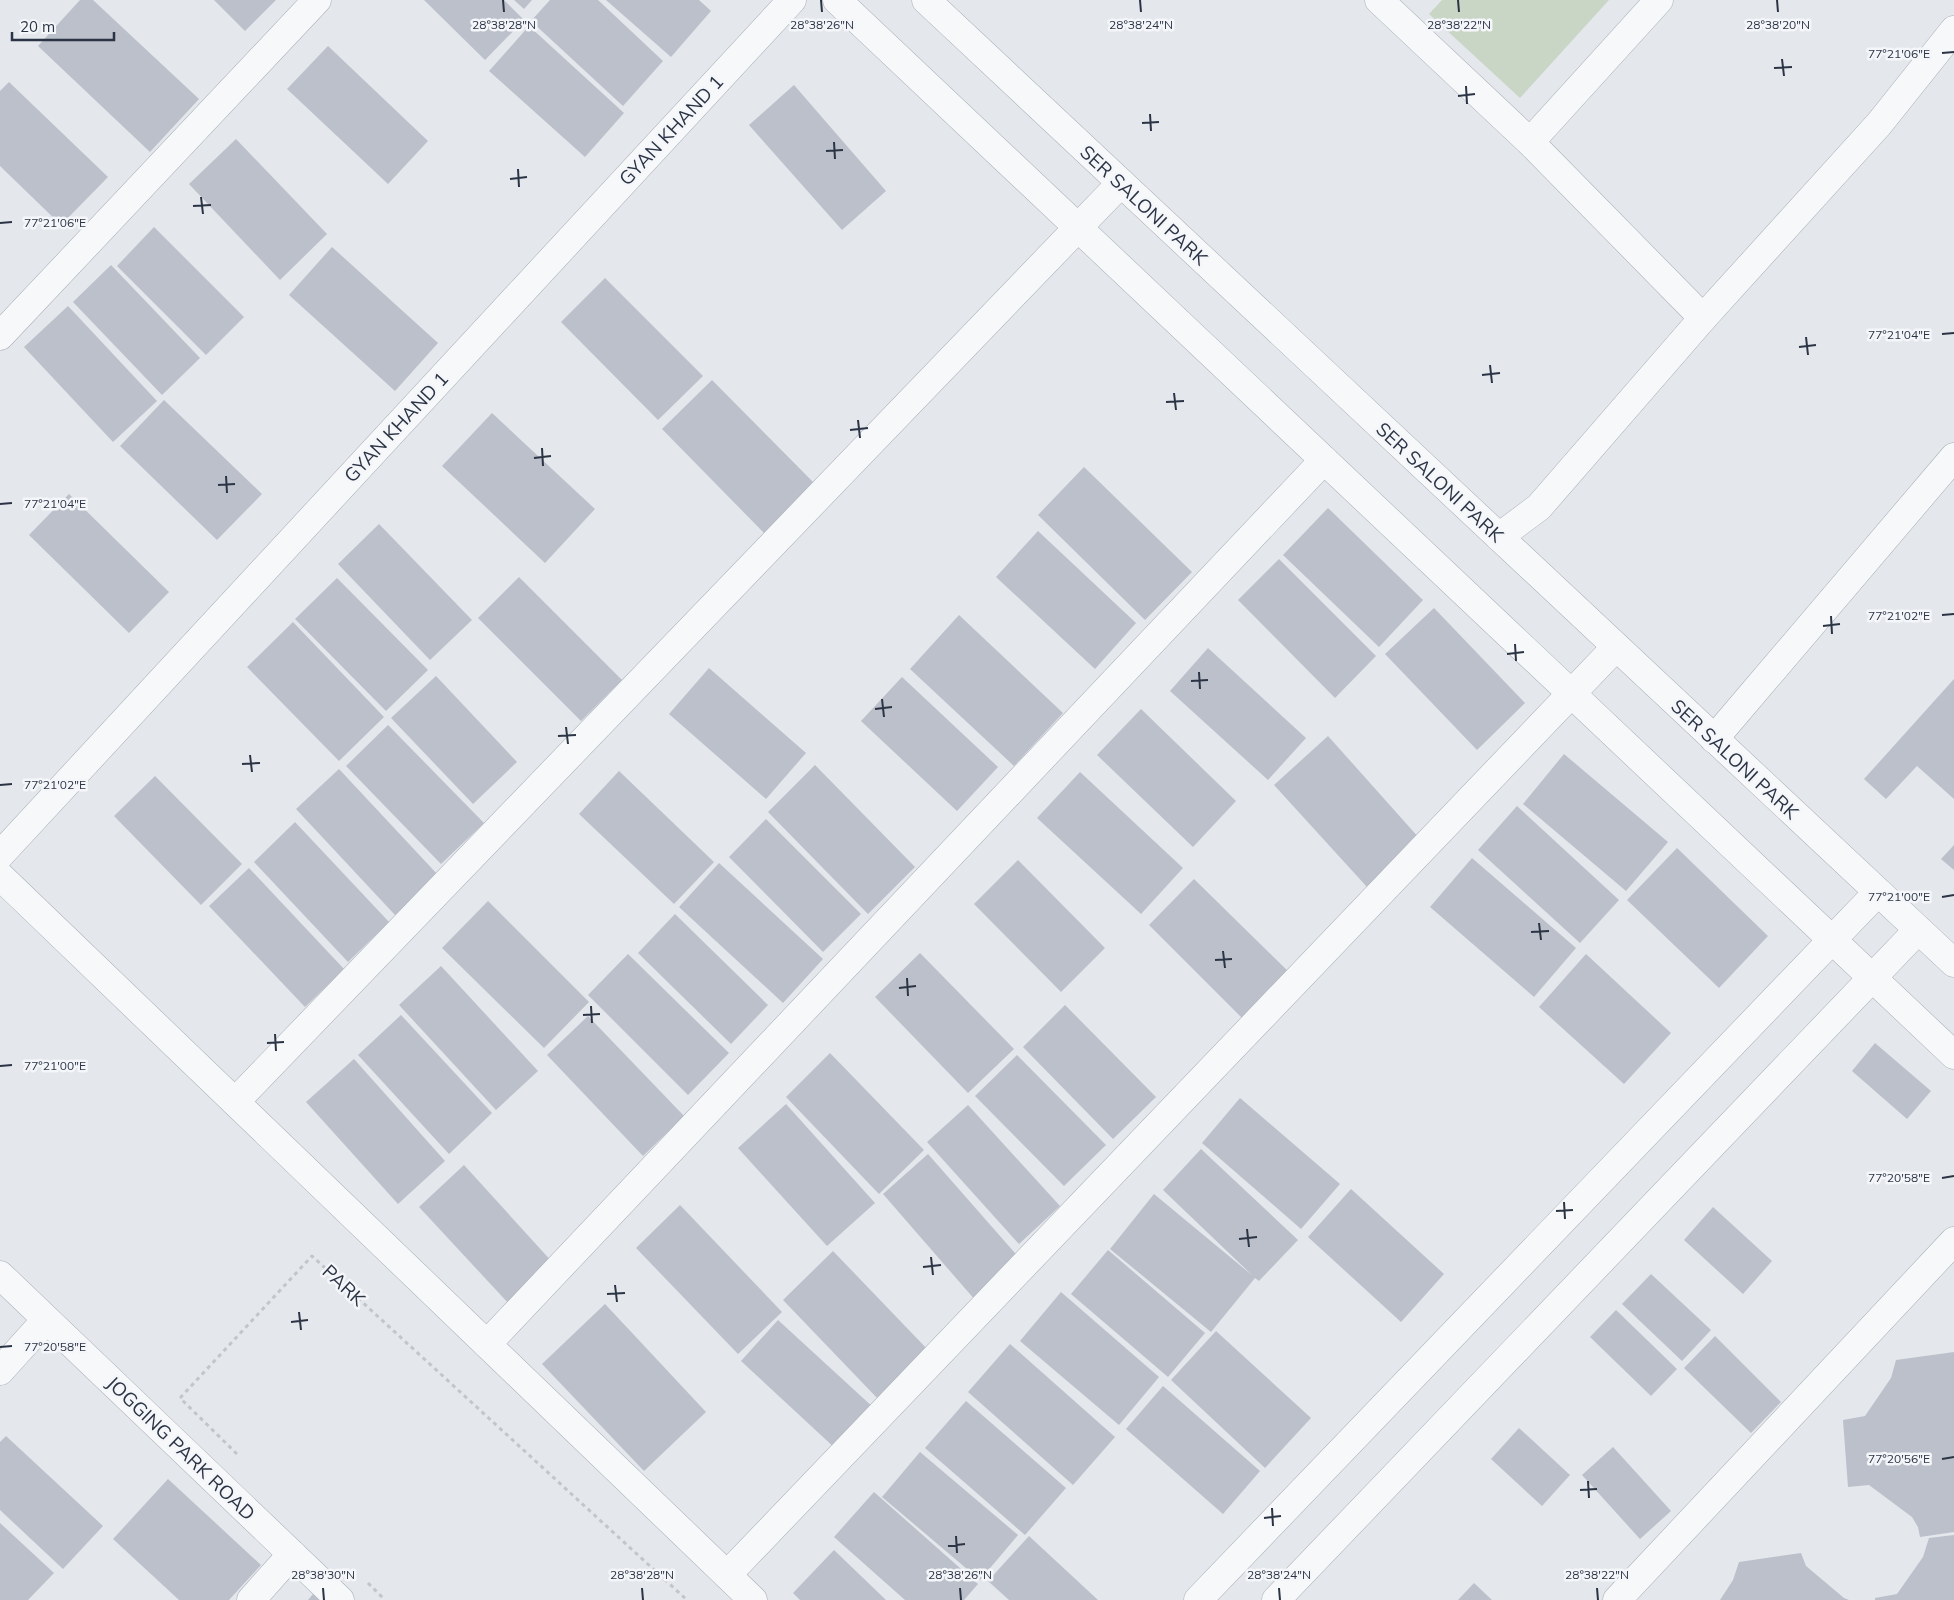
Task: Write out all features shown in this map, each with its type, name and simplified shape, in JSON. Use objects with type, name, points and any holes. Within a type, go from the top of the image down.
[{"type":"street","points":[[0,336],[317,0]]},
{"type":"street","name":"GYAN KHAND 1","points":[[0,855],[792,0]]},
{"type":"street","points":[[837,0],[1954,1055]]},
{"type":"street","name":"SER SALONI PARK","points":[[926,0],[1954,963]]},
{"type":"street","points":[[1378,0],[1530,142],[1703,318]]},
{"type":"street","points":[[1530,142],[1659,0]]},
{"type":"street","points":[[1499,537],[1538,507],[1703,318],[1879,124],[1954,30]]},
{"type":"street","points":[[235,1102],[1122,183]]},
{"type":"street","points":[[1714,739],[1954,456]]},
{"type":"street","points":[[487,1344],[1324,460]]},
{"type":"street","points":[[727,1575],[1616,647]]},
{"type":"street","points":[[0,876],[753,1600]]},
{"type":"street","points":[[1198,1600],[1878,892]]},
{"type":"street","points":[[1276,1600],[1918,930]]},
{"type":"street","points":[[1617,1600],[1954,1241]]},
{"type":"street","name":"JOGGING PARK ROAD","points":[[0,1275],[340,1600]]},
{"type":"street","points":[[0,1371],[46,1320]]},
{"type":"street","points":[[251,1600],[292,1554]]},
{"type":"path","name":"PARK","points":[[244,1461],[180,1398],[312,1256],[687,1600]]},
{"type":"path","points":[[364,1579],[385,1600]]},
{"type":"green space","points":[[1442,0],[1609,0],[1520,98],[1429,14]]},
{"type":"building","points":[[80,0],[93,0],[199,99],[150,152],[38,46]]},
{"type":"building","points":[[214,0],[276,0],[245,31]]},
{"type":"building","points":[[424,0],[504,0],[524,20],[485,60]]},
{"type":"building","points":[[514,0],[532,0],[524,9]]},
{"type":"building","points":[[550,0],[598,0],[663,61],[623,106],[531,21]]},
{"type":"building","points":[[606,0],[699,0],[711,11],[671,57]]},
{"type":"building","points":[[529,26],[624,113],[585,157],[489,71]]},
{"type":"building","points":[[328,46],[428,141],[388,184],[287,89]]},
{"type":"building","points":[[9,82],[108,177],[61,225],[0,166],[0,91]]},
{"type":"building","points":[[794,85],[886,191],[842,230],[749,125]]},
{"type":"building","points":[[236,139],[327,234],[280,280],[189,184]]},
{"type":"building","points":[[154,227],[244,317],[206,355],[117,266]]},
{"type":"building","points":[[332,247],[438,343],[395,391],[289,295]]},
{"type":"building","points":[[111,265],[200,358],[162,395],[73,302]]},
{"type":"building","points":[[605,278],[703,376],[658,420],[561,322]]},
{"type":"building","points":[[68,306],[157,401],[113,442],[24,347]]},
{"type":"building","points":[[712,380],[814,483],[764,533],[662,429]]},
{"type":"building","points":[[164,400],[262,494],[217,540],[120,446]]},
{"type":"building","points":[[492,413],[595,509],[545,563],[442,466]]},
{"type":"building","points":[[1084,467],[1192,572],[1145,620],[1038,515]]},
{"type":"building","points":[[69,494],[169,592],[129,633],[29,535]]},
{"type":"building","points":[[1328,508],[1423,600],[1379,647],[1283,555]]},
{"type":"building","points":[[379,524],[472,620],[430,660],[338,564]]},
{"type":"building","points":[[1038,531],[1136,623],[1095,669],[996,577]]},
{"type":"building","points":[[1279,559],[1376,656],[1335,698],[1238,600]]},
{"type":"building","points":[[519,577],[622,680],[581,721],[478,618]]},
{"type":"building","points":[[337,578],[428,670],[386,711],[295,619]]},
{"type":"building","points":[[1434,608],[1525,703],[1477,750],[1385,654]]},
{"type":"building","points":[[959,615],[1063,713],[1014,766],[910,669]]},
{"type":"building","points":[[293,622],[384,717],[339,761],[247,667]]},
{"type":"building","points":[[1208,648],[1306,738],[1268,780],[1170,691]]},
{"type":"building","points":[[709,668],[806,753],[766,799],[669,714]]},
{"type":"building","points":[[436,676],[517,762],[473,804],[391,718]]},
{"type":"building","points":[[902,677],[998,767],[957,811],[861,721]]},
{"type":"building","points":[[1954,679],[1954,799],[1917,766],[1886,799],[1864,779]]},
{"type":"building","points":[[1141,709],[1236,801],[1193,847],[1097,755]]},
{"type":"building","points":[[388,725],[484,823],[441,864],[346,766]]},
{"type":"building","points":[[1328,736],[1420,839],[1367,887],[1274,785]]},
{"type":"building","points":[[1564,754],[1668,842],[1626,891],[1523,804]]},
{"type":"building","points":[[815,765],[915,867],[868,914],[768,812]]},
{"type":"building","points":[[339,769],[438,875],[395,915],[296,809]]},
{"type":"building","points":[[619,771],[714,862],[674,904],[579,814]]},
{"type":"building","points":[[1080,772],[1183,868],[1141,914],[1037,818]]},
{"type":"building","points":[[155,776],[242,864],[201,905],[114,816]]},
{"type":"building","points":[[1517,806],[1619,900],[1580,943],[1478,850]]},
{"type":"building","points":[[766,819],[861,914],[823,952],[729,857]]},
{"type":"building","points":[[295,822],[389,922],[348,962],[254,862]]},
{"type":"building","points":[[1954,845],[1954,870],[1941,859]]},
{"type":"building","points":[[1677,848],[1768,936],[1719,988],[1627,900]]},
{"type":"building","points":[[1472,858],[1576,948],[1534,997],[1430,907]]},
{"type":"building","points":[[1018,860],[1105,948],[1061,992],[974,904]]},
{"type":"building","points":[[719,863],[823,959],[783,1003],[679,907]]},
{"type":"building","points":[[249,868],[344,969],[305,1007],[209,906]]},
{"type":"building","points":[[1194,879],[1292,975],[1246,1022],[1149,925]]},
{"type":"building","points":[[488,901],[589,1002],[544,1048],[442,948]]},
{"type":"building","points":[[675,914],[768,1005],[731,1044],[638,953]]},
{"type":"building","points":[[920,953],[1014,1049],[968,1093],[875,997]]},
{"type":"building","points":[[628,954],[729,1053],[688,1095],[588,995]]},
{"type":"building","points":[[1586,954],[1671,1033],[1624,1084],[1539,1007]]},
{"type":"building","points":[[441,966],[538,1071],[496,1110],[399,1005]]},
{"type":"building","points":[[1065,1005],[1156,1097],[1113,1139],[1023,1047]]},
{"type":"building","points":[[401,1015],[492,1113],[449,1154],[358,1055]]},
{"type":"building","points":[[588,1016],[684,1116],[643,1156],[547,1055]]},
{"type":"building","points":[[1875,1043],[1931,1091],[1907,1119],[1852,1071]]},
{"type":"building","points":[[830,1053],[924,1150],[879,1194],[786,1097]]},
{"type":"building","points":[[1017,1055],[1106,1145],[1064,1186],[975,1096]]},
{"type":"building","points":[[354,1059],[445,1161],[398,1204],[306,1102]]},
{"type":"building","points":[[1240,1098],[1340,1184],[1301,1229],[1202,1143]]},
{"type":"building","points":[[786,1104],[875,1203],[827,1246],[738,1148]]},
{"type":"building","points":[[968,1105],[1060,1206],[1019,1244],[927,1142]]},
{"type":"building","points":[[1201,1149],[1298,1240],[1259,1281],[1255,1278],[1211,1332],[1110,1249],[1154,1194],[1253,1276],[1163,1190]]},
{"type":"building","points":[[928,1154],[1022,1261],[976,1301],[883,1194]]},
{"type":"building","points":[[464,1165],[554,1264],[510,1305],[419,1207]]},
{"type":"building","points":[[1351,1189],[1444,1274],[1401,1322],[1308,1237]]},
{"type":"building","points":[[680,1205],[782,1312],[738,1354],[636,1248]]},
{"type":"building","points":[[1713,1207],[1772,1261],[1743,1294],[1684,1240]]},
{"type":"building","points":[[1108,1250],[1205,1333],[1168,1377],[1071,1294]]},
{"type":"building","points":[[833,1251],[929,1351],[879,1400],[783,1300]]},
{"type":"building","points":[[1651,1274],[1711,1330],[1682,1361],[1622,1304]]},
{"type":"building","points":[[1061,1292],[1159,1377],[1119,1425],[1020,1341]]},
{"type":"building","points":[[605,1304],[706,1412],[644,1471],[542,1364]]},
{"type":"building","points":[[1616,1310],[1677,1369],[1651,1396],[1590,1337]]},
{"type":"building","points":[[778,1320],[875,1409],[837,1450],[741,1361]]},
{"type":"building","points":[[1216,1331],[1311,1418],[1265,1468],[1171,1380]]},
{"type":"building","points":[[1715,1336],[1781,1402],[1751,1433],[1684,1368]]},
{"type":"building","points":[[1010,1344],[1115,1437],[1073,1485],[968,1392]]},
{"type":"building","points":[[1954,1352],[1954,1532],[1920,1537],[1918,1527],[1912,1517],[1869,1485],[1848,1487],[1843,1420],[1865,1416],[1891,1378],[1896,1360]]},
{"type":"building","points":[[1163,1386],[1260,1471],[1223,1514],[1126,1429]]},
{"type":"building","points":[[966,1401],[1066,1488],[1025,1535],[925,1448]]},
{"type":"building","points":[[1519,1428],[1570,1475],[1542,1506],[1491,1459]]},
{"type":"building","points":[[6,1436],[103,1526],[63,1569],[0,1510],[0,1442]]},
{"type":"building","points":[[1613,1447],[1671,1511],[1640,1539],[1582,1475]]},
{"type":"building","points":[[920,1452],[1018,1535],[980,1580],[882,1497]]},
{"type":"building","points":[[168,1479],[261,1565],[229,1600],[179,1600],[113,1539]]},
{"type":"building","points":[[874,1492],[978,1584],[964,1600],[905,1600],[834,1537]]},
{"type":"building","points":[[0,1523],[54,1573],[28,1600],[0,1600]]},
{"type":"building","points":[[1954,1535],[1954,1600],[1875,1600],[1875,1598],[1897,1594],[1923,1557],[1929,1538]]},
{"type":"building","points":[[1029,1536],[1098,1600],[1009,1600],[988,1581]]},
{"type":"building","points":[[834,1550],[886,1600],[800,1600],[793,1593]]},
{"type":"building","points":[[1801,1553],[1806,1566],[1844,1598],[1849,1600],[1720,1600],[1733,1580],[1739,1562]]},
{"type":"building","points":[[1474,1583],[1492,1600],[1458,1600]]},
{"type":"building","points":[[313,1594],[319,1600],[308,1600]]}]
